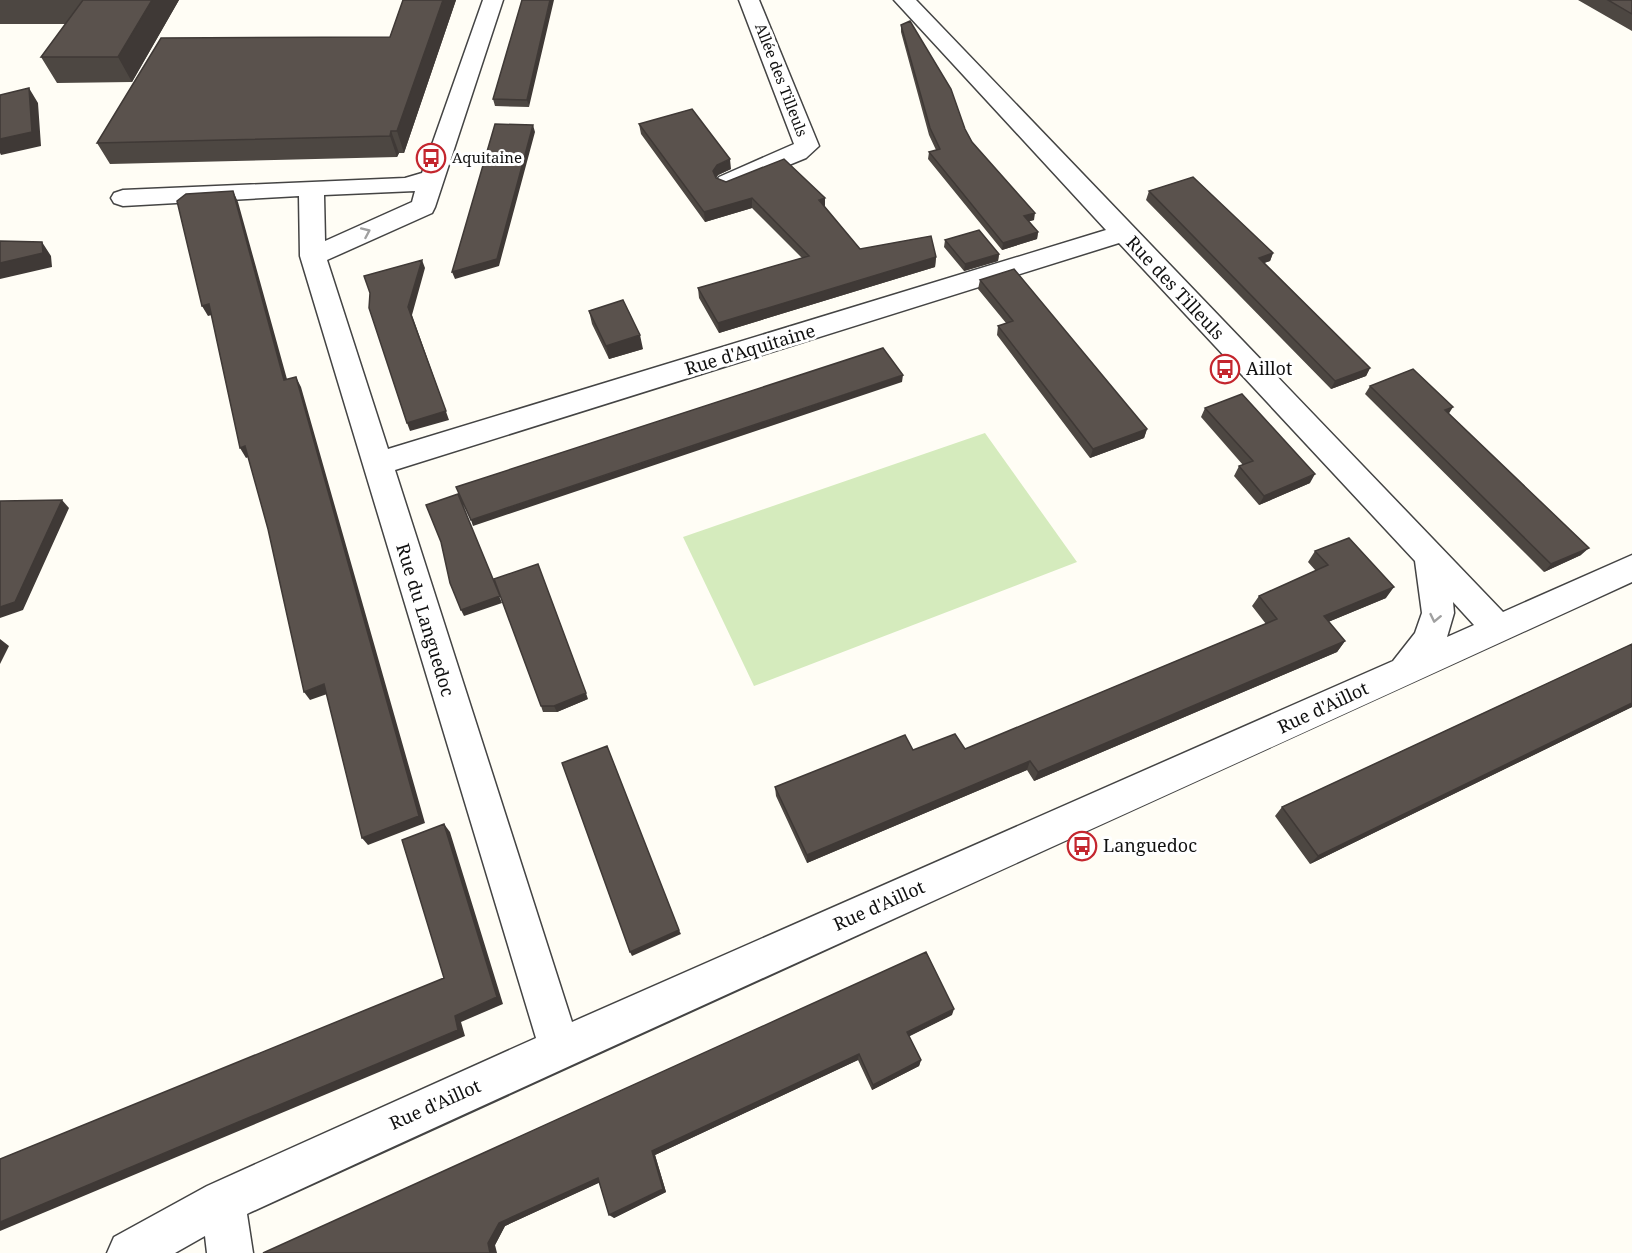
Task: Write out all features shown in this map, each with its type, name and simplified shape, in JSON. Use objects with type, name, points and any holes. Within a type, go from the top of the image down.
[{"type":"street","points":[[313,256],[423,207],[493,0]]},
{"type":"street","name":"Allée des Tilleuls","points":[[728,182],[798,153],[807,146],[749,0]]},
{"type":"street","name":"Rue des Tilleuls","points":[[904,0],[1431,561],[1497,627]]},
{"type":"street","points":[[123,198],[311,188],[406,186],[435,177]]},
{"type":"street","name":"Rue du Languedoc","points":[[311,188],[313,256],[560,1048]]},
{"type":"street","name":"Rue d'Aquitaine","points":[[376,464],[1123,233]]},
{"type":"street","points":[[1406,669],[1430,639],[1438,613],[1431,561]]},
{"type":"street","name":"Rue d'Aillot","points":[[130,1253],[223,1202],[560,1048],[1180,774],[1497,627],[1632,568]]},
{"type":"street","points":[[223,1202],[230,1253]]},
{"type":"green space","points":[[985,433],[1077,562],[754,686],[683,537]]},
{"type":"building","points":[[83,0],[152,0],[118,57],[41,57]]},
{"type":"building","points":[[403,0],[443,0],[397,131],[391,131],[390,136],[97,143],[161,38],[390,37]]},
{"type":"building","points":[[522,0],[550,0],[527,100],[493,99]]},
{"type":"building","points":[[1608,0],[1632,0],[1632,14]]},
{"type":"building","points":[[910,21],[951,89],[972,142],[1035,213],[1024,216],[1038,232],[1003,243],[929,152],[940,149],[930,128],[901,25]]},
{"type":"building","points":[[29,88],[32,132],[0,139],[0,95]]},
{"type":"building","points":[[692,109],[730,159],[717,165],[713,171],[716,178],[726,182],[784,159],[825,198],[819,200],[860,249],[931,236],[936,257],[718,323],[698,288],[809,256],[752,198],[704,212],[639,124]]},
{"type":"building","points":[[495,124],[533,125],[497,259],[452,272]]},
{"type":"building","points":[[1193,177],[1273,253],[1259,258],[1370,368],[1335,381],[1149,191]]},
{"type":"building","points":[[233,191],[284,380],[296,377],[419,816],[362,838],[324,684],[304,692],[268,529],[245,446],[240,448],[209,304],[202,306],[177,201],[186,194]]},
{"type":"building","points":[[979,230],[999,254],[965,264],[945,240]]},
{"type":"building","points":[[0,241],[42,242],[43,253],[0,263]]},
{"type":"building","points":[[422,260],[408,307],[446,411],[407,423],[369,308],[370,293],[364,276]]},
{"type":"building","points":[[1014,269],[1147,429],[1093,449],[998,326],[1013,321],[980,280]]},
{"type":"building","points":[[623,300],[640,335],[606,346],[589,311]]},
{"type":"building","points":[[883,348],[903,375],[471,520],[456,487]]},
{"type":"building","points":[[1413,369],[1453,407],[1445,410],[1589,548],[1551,564],[1370,386]]},
{"type":"building","points":[[1242,394],[1315,474],[1264,496],[1239,466],[1253,461],[1205,408]]},
{"type":"building","points":[[458,494],[500,596],[461,610],[450,583],[441,542],[426,505]]},
{"type":"building","points":[[62,500],[15,602],[0,607],[0,501]]},
{"type":"building","points":[[1349,538],[1394,587],[1324,616],[1345,641],[1038,772],[1030,761],[807,855],[775,787],[905,735],[913,750],[955,734],[965,749],[1277,619],[1259,596],[1328,565],[1315,551]]},
{"type":"building","points":[[538,564],[586,693],[554,706],[541,706],[494,579]]},
{"type":"building","points":[[1632,644],[1632,703],[1318,856],[1282,807]]},
{"type":"building","points":[[607,746],[679,930],[630,952],[562,763]]},
{"type":"building","points":[[444,824],[497,997],[455,1016],[458,1030],[0,1222],[0,1159],[444,978],[402,840]]},
{"type":"building","points":[[926,952],[954,1009],[907,1032],[921,1060],[873,1085],[859,1054],[652,1151],[663,1189],[609,1215],[598,1178],[499,1223],[488,1243],[490,1253],[263,1253]]},
{"type":"place","name":"Aquitaine","points":[[431,158]]},
{"type":"place","name":"Aillot","points":[[1225,369]]},
{"type":"place","name":"Languedoc","points":[[1082,846]]}]
